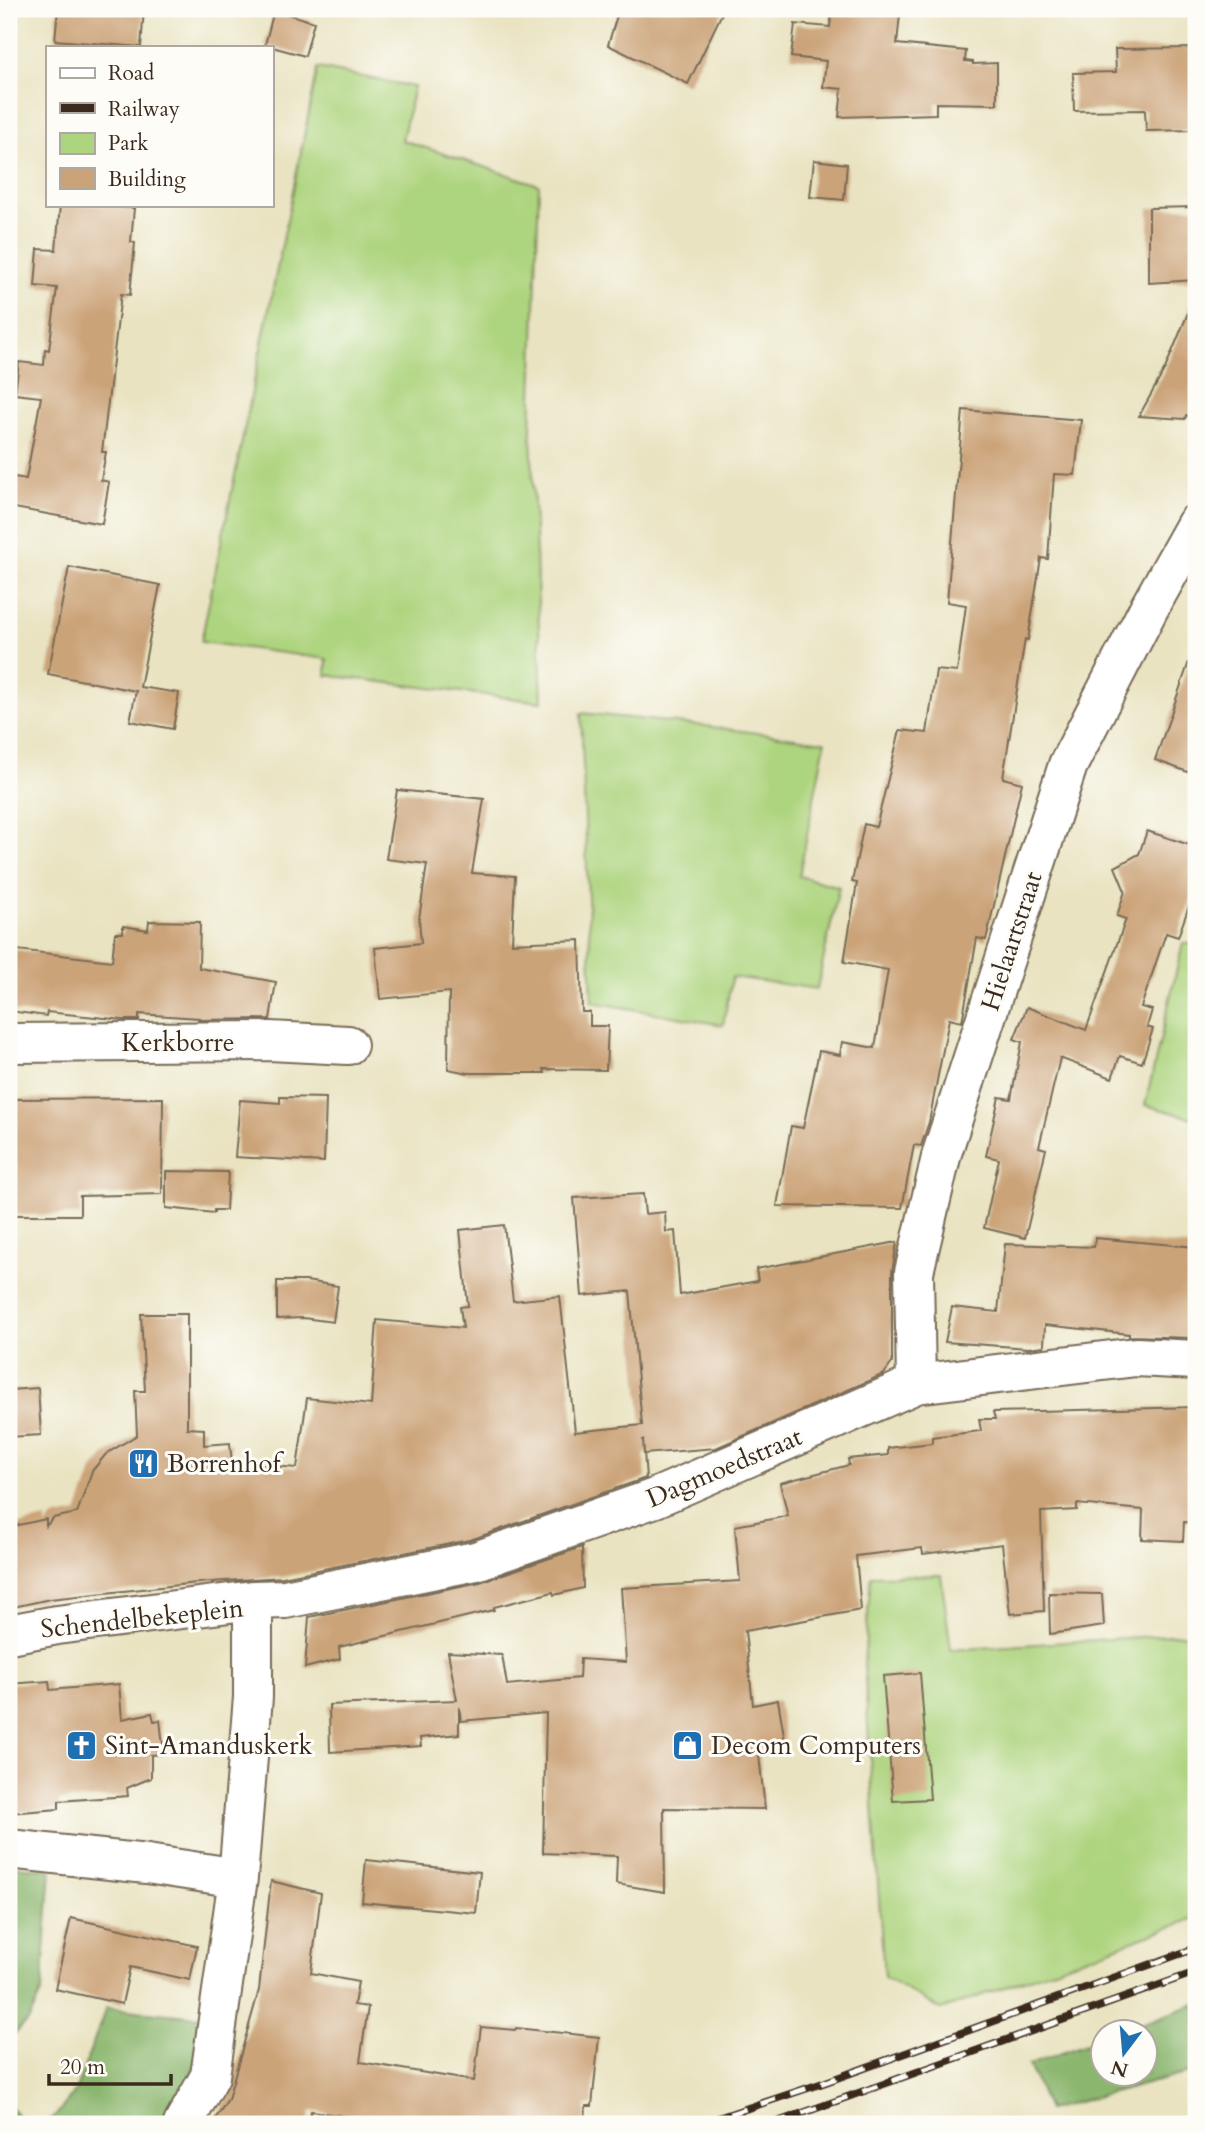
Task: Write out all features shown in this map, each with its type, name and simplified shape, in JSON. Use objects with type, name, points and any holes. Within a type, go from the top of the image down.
[{"type":"street","name":"Hielaartstraat","points":[[916,1384],[914,1272],[942,1153],[1068,765],[1196,524]]},
{"type":"street","name":"Kerkborre","points":[[9,1043],[270,1041],[348,1045]]},
{"type":"street","name":"Dagmoedstraat","points":[[253,1600],[285,1600],[476,1561],[655,1498],[916,1384],[1136,1357],[1196,1360]]},
{"type":"street","name":"Schendelbekeplein","points":[[9,1634],[57,1625],[253,1600],[253,1697],[238,1878],[210,2076],[183,2124]]},
{"type":"street","points":[[9,1849],[147,1864],[238,1878]]},
{"type":"green space","points":[[318,68],[414,87],[402,140],[539,185],[531,432],[542,702],[326,675],[327,659],[201,642]]},
{"type":"green space","points":[[581,713],[825,742],[799,876],[839,887],[817,989],[732,977],[723,1025],[592,1002]]},
{"type":"green space","points":[[1183,943],[1196,945],[1196,1119],[1145,1105]]},
{"type":"green space","points":[[941,1575],[951,1650],[1196,1633],[1196,1918],[941,2010],[884,1977],[864,1664],[871,1576]]},
{"type":"green space","points":[[9,1865],[51,1870],[42,1991],[29,2020],[9,2039]]},
{"type":"green space","points":[[1196,2004],[1196,2071],[1160,2080],[1160,2018],[1158,2018]]},
{"type":"green space","points":[[106,2008],[208,2018],[186,2086],[165,2124],[39,2124],[53,2119],[75,2092]]},
{"type":"green space","points":[[1090,2043],[1090,2088],[1131,2088],[1048,2110],[1029,2065]]},
{"type":"green space","points":[[9,2104],[22,2121],[39,2124],[9,2124]]},
{"type":"building","points":[[58,9],[144,9],[141,46],[55,40]]},
{"type":"building","points":[[619,9],[724,9],[688,84],[608,45]]},
{"type":"building","points":[[832,9],[900,14],[897,44],[966,51],[965,61],[973,64],[997,63],[997,104],[936,103],[936,114],[839,117],[842,89],[823,87],[826,61],[791,57],[795,24],[830,27]]},
{"type":"building","points":[[274,10],[314,22],[305,56],[265,45]]},
{"type":"building","points":[[1196,48],[1196,130],[1146,131],[1145,110],[1074,111],[1073,73],[1116,72],[1115,49]]},
{"type":"building","points":[[814,160],[847,164],[844,200],[810,197]]},
{"type":"building","points":[[60,206],[134,208],[131,242],[135,243],[130,295],[121,294],[102,452],[106,452],[101,480],[109,482],[102,524],[9,507],[9,476],[26,479],[41,397],[15,394],[19,362],[44,365],[45,349],[49,350],[57,288],[35,286],[38,249],[56,250]]},
{"type":"building","points":[[1196,207],[1196,280],[1149,283],[1149,208]]},
{"type":"building","points":[[1195,296],[1196,419],[1186,415],[1185,419],[1139,416],[1165,369]]},
{"type":"building","points":[[963,410],[1081,420],[1075,475],[1054,474],[1048,559],[1041,558],[1003,778],[1022,783],[986,940],[977,938],[962,1022],[949,1019],[929,1122],[921,1146],[914,1145],[902,1208],[777,1206],[791,1126],[803,1128],[819,1051],[840,1055],[842,1042],[875,1048],[888,970],[844,962],[857,883],[852,882],[864,824],[876,827],[900,730],[927,733],[936,670],[957,672],[966,605],[947,602]]},
{"type":"building","points":[[69,567],[160,585],[140,687],[179,693],[173,729],[130,721],[136,691],[48,674]]},
{"type":"building","points":[[1191,656],[1196,656],[1196,775],[1155,760]]},
{"type":"building","points":[[397,790],[484,799],[472,873],[515,876],[512,943],[580,940],[582,1012],[590,1012],[590,1026],[608,1026],[606,1070],[544,1069],[545,1073],[468,1073],[448,1069],[449,992],[380,999],[375,948],[421,943],[419,919],[427,864],[386,859]]},
{"type":"building","points":[[1147,831],[1196,847],[1196,886],[1178,937],[1166,933],[1141,1007],[1152,1010],[1147,1027],[1153,1029],[1142,1063],[1120,1056],[1112,1078],[1060,1058],[1039,1147],[1046,1149],[1025,1238],[984,1228],[999,1159],[986,1156],[999,1097],[1011,1099],[1022,1042],[1014,1039],[1027,1007],[1086,1030],[1126,919],[1117,916],[1125,891],[1115,867],[1139,854]]},
{"type":"building","points":[[149,921],[200,922],[199,968],[276,982],[270,1019],[198,1020],[199,1018],[139,1014],[139,1020],[124,1020],[9,1011],[9,949],[112,961],[115,933],[123,933],[123,926],[148,930]]},
{"type":"building","points":[[280,1097],[326,1098],[324,1162],[235,1157],[240,1100],[280,1103]]},
{"type":"building","points":[[163,1098],[162,1194],[80,1196],[80,1215],[9,1215],[9,1099]]},
{"type":"building","points":[[166,1171],[228,1172],[226,1210],[214,1210],[214,1213],[166,1208]]},
{"type":"building","points":[[643,1194],[645,1214],[665,1212],[666,1232],[675,1231],[680,1295],[758,1281],[756,1269],[897,1242],[892,1272],[892,1363],[884,1374],[716,1448],[644,1454],[646,1478],[470,1540],[283,1577],[197,1583],[50,1599],[9,1608],[9,1527],[46,1519],[46,1526],[53,1518],[77,1513],[92,1471],[106,1454],[137,1435],[135,1391],[145,1391],[141,1314],[187,1314],[187,1428],[204,1429],[204,1445],[230,1443],[232,1463],[297,1468],[307,1398],[371,1405],[377,1320],[463,1328],[460,1307],[468,1306],[460,1230],[504,1225],[513,1301],[560,1296],[575,1432],[642,1425],[630,1291],[582,1296],[574,1198]]},
{"type":"building","points":[[1095,1238],[1196,1247],[1196,1338],[1129,1336],[1045,1325],[1044,1346],[1028,1348],[945,1342],[952,1307],[998,1312],[1005,1244],[1094,1247]]},
{"type":"building","points":[[277,1281],[306,1281],[338,1286],[333,1322],[303,1318],[277,1319]]},
{"type":"building","points":[[38,1388],[41,1435],[9,1437],[9,1390]]},
{"type":"building","points":[[1196,1407],[1196,1523],[1184,1522],[1183,1541],[1142,1539],[1143,1510],[1077,1504],[1077,1510],[1041,1512],[1044,1611],[1010,1614],[1002,1544],[923,1554],[922,1548],[856,1556],[861,1610],[745,1631],[753,1705],[778,1700],[785,1741],[758,1746],[765,1809],[664,1808],[665,1892],[616,1884],[617,1856],[543,1853],[546,1713],[461,1721],[459,1707],[459,1734],[420,1738],[421,1746],[330,1752],[329,1705],[457,1700],[448,1652],[502,1655],[507,1685],[579,1678],[580,1659],[626,1662],[621,1588],[740,1581],[735,1526],[788,1516],[780,1483],[849,1465],[848,1459],[888,1455],[888,1448],[932,1443],[932,1437],[981,1431],[979,1419],[995,1419],[993,1412]]},
{"type":"building","points":[[582,1547],[583,1588],[554,1595],[553,1592],[494,1607],[494,1610],[339,1647],[340,1659],[305,1668],[309,1617],[480,1582]]},
{"type":"building","points":[[1049,1593],[1102,1594],[1104,1626],[1050,1634]]},
{"type":"building","points":[[920,1673],[930,1799],[893,1801],[883,1676]]},
{"type":"building","name":"Sint-Amanduskerk","points":[[49,1681],[50,1690],[119,1684],[122,1719],[152,1713],[154,1721],[160,1720],[164,1754],[151,1755],[151,1778],[127,1788],[128,1796],[59,1801],[59,1809],[9,1813],[9,1684]]},
{"type":"building","points":[[366,1860],[480,1872],[476,1913],[362,1902]]},
{"type":"building","points":[[271,1881],[321,1893],[311,1973],[358,1982],[354,2005],[368,2007],[360,2062],[474,2081],[481,2027],[599,2037],[592,2106],[586,2106],[585,2124],[397,2124],[311,2111],[308,2124],[212,2124],[228,2099],[259,1990]]},
{"type":"building","points":[[71,1918],[197,1946],[190,1980],[130,1967],[122,2004],[55,1989]]},
{"type":"railway","points":[[700,2124],[823,2083],[1196,1948]]},
{"type":"railway","points":[[772,2124],[1196,1972]]},
{"type":"place","name":"Borrenhof","points":[[144,1463]]},
{"type":"place","name":"Sint-Amanduskerk","points":[[82,1745]]},
{"type":"place","name":"Decom Computers","points":[[688,1745]]}]
